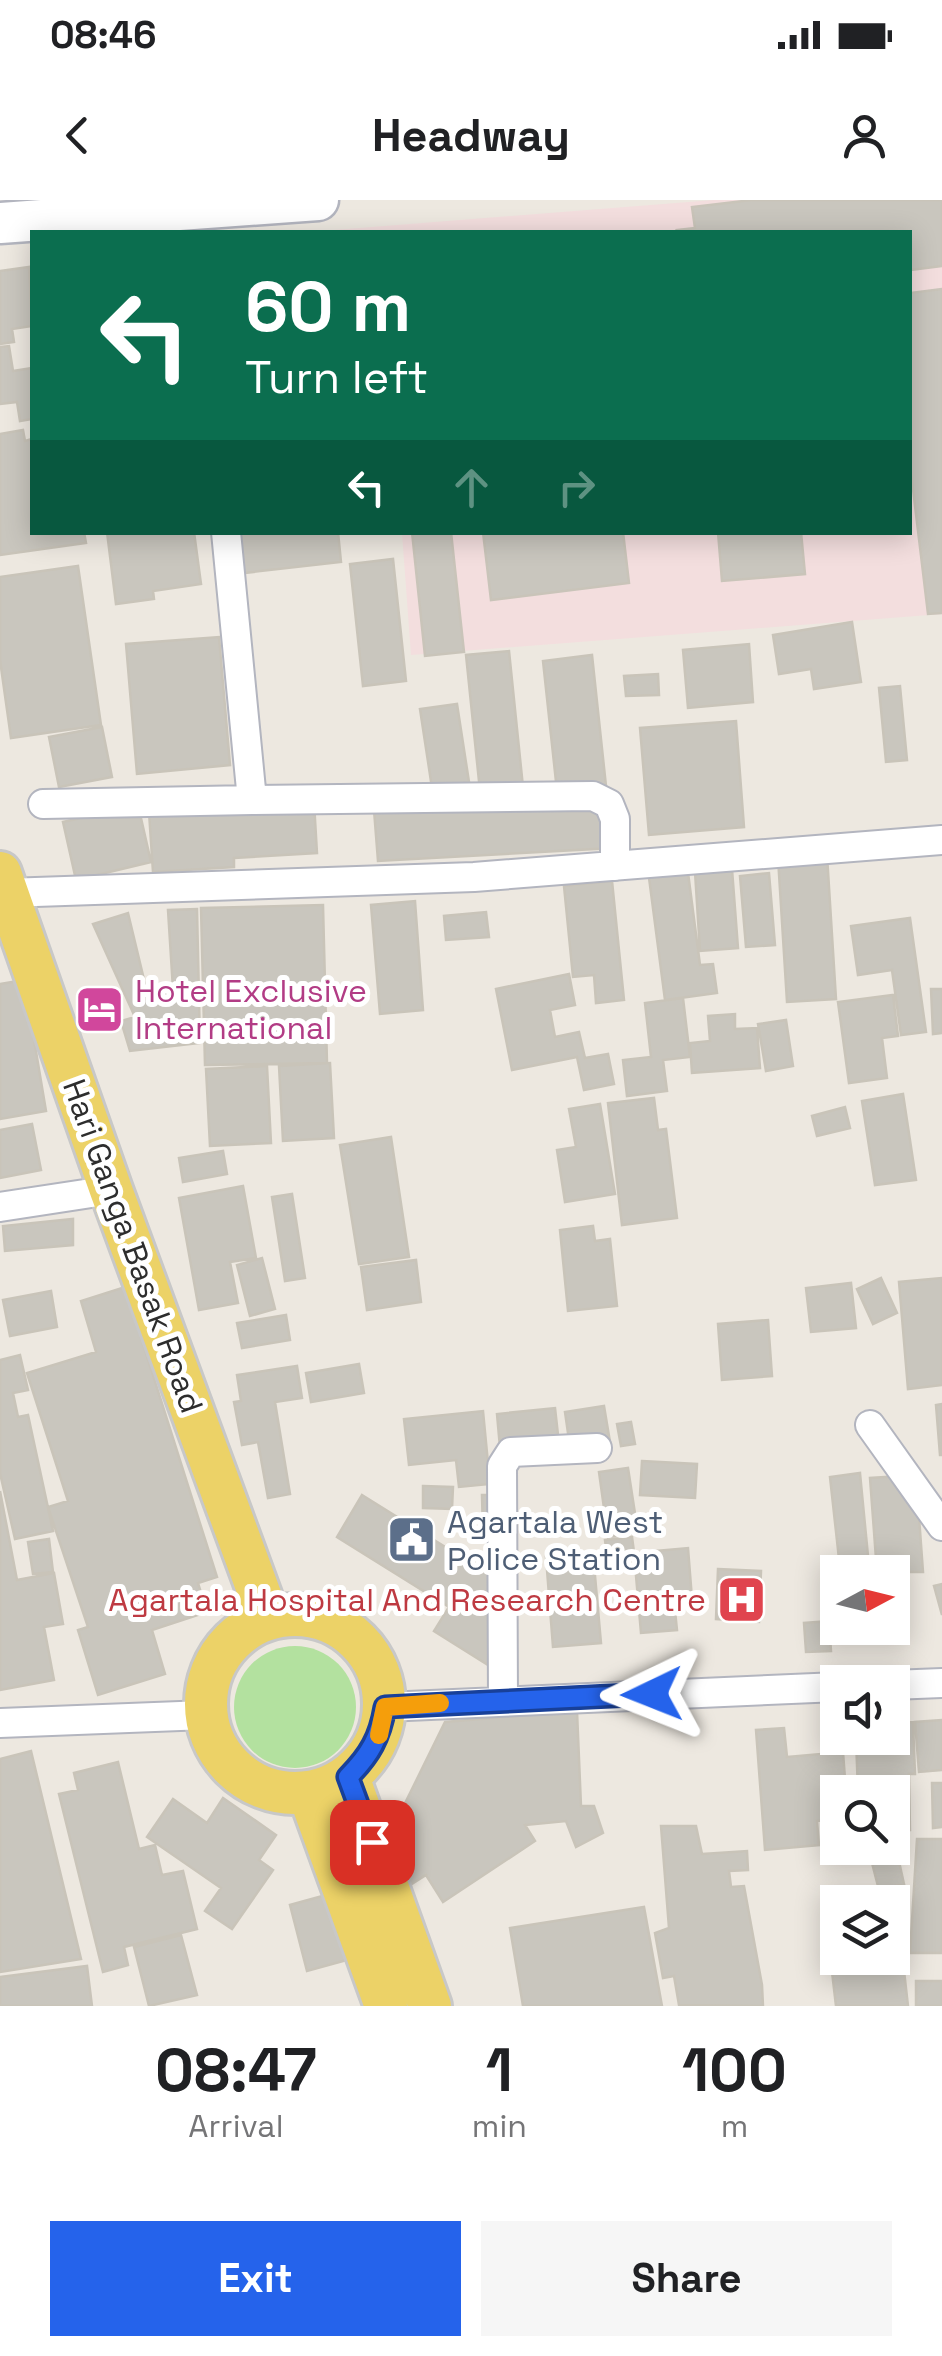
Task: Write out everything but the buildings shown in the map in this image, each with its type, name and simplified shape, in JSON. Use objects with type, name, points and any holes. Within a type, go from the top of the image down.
[{"type":"main road","name":"Hari Ganga Basak Road","points":[[3,883],[110,1190],[268,1618]]},
{"type":"main road","points":[[297,1614],[324,1618],[350,1632],[369,1652],[382,1678],[385,1707],[380,1733],[367,1758],[348,1777],[330,1787],[286,1794],[262,1788],[224,1759],[212,1739],[206,1715],[206,1690],[214,1666],[227,1645],[246,1628],[268,1618],[297,1614]]},
{"type":"main road","points":[[348,1777],[430,2006]]},
{"type":"main road","points":[[309,1793],[386,2006]]},
{"type":"street","points":[[0,223],[82,209],[194,221],[318,200]]},
{"type":"street","points":[[226,535],[252,800]]},
{"type":"street","points":[[43,804],[593,796],[608,804],[615,819],[615,866]]},
{"type":"street","points":[[3,883],[474,877],[942,840]]},
{"type":"street","points":[[0,1207],[110,1190]]},
{"type":"street","points":[[870,1425],[942,1526]]},
{"type":"street","points":[[503,1701],[502,1466],[511,1452],[596,1448]]},
{"type":"street","points":[[910,1684],[942,1683]]},
{"type":"street","points":[[385,1707],[820,1688]]},
{"type":"street","points":[[0,1723],[206,1715]]},
{"type":"shaded area","points":[[714,200],[942,200],[942,614],[411,655],[402,535],[912,535],[912,230],[334,230]]},
{"type":"green space","points":[[295,1646],[318,1650],[338,1664],[352,1684],[356,1707],[352,1730],[338,1750],[318,1764],[295,1768],[272,1764],[252,1750],[238,1730],[234,1707],[238,1684],[252,1664],[272,1650]]},
{"type":"slow traffic","points":[[379,1735],[385,1707],[440,1703]]},
{"type":"place","name":"Hotel Exclusive International","points":[[100,1009]]},
{"type":"place","name":"Agartala West Police Station","points":[[412,1540]]},
{"type":"place","name":"Agartala Hospital And Research Centre","points":[[741,1600]]},
{"type":"route","points":[[372,1842],[348,1777],[367,1758],[380,1733],[385,1707],[652,1694]]}]
